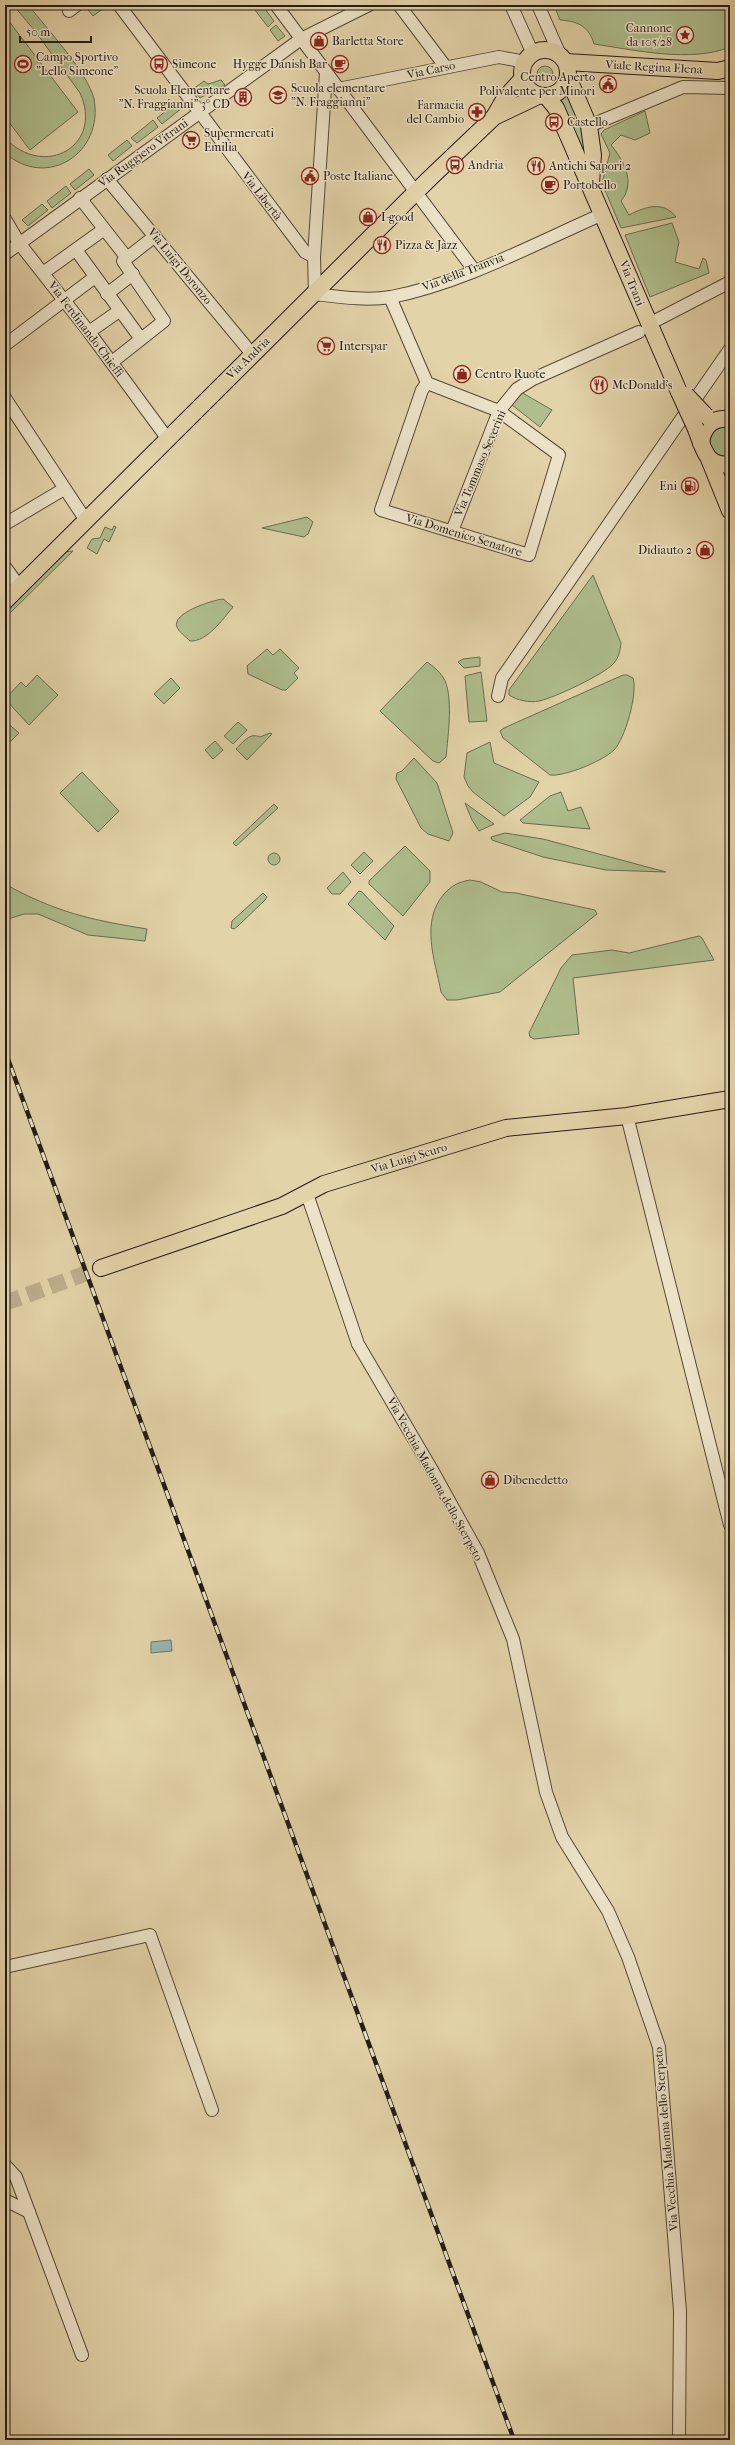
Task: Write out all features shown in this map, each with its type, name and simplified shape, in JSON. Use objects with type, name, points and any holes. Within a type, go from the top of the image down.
[{"type":"main road","points":[[544,50],[565,65],[561,91],[543,96],[528,89],[522,79],[529,58],[544,50]]},
{"type":"main road","name":"Viale Regina Elena","points":[[565,65],[726,72]]},
{"type":"main road","name":"Via Trani","points":[[565,65],[589,126],[593,156],[591,186]]},
{"type":"main road","name":"Via Andria","points":[[5,601],[85,519],[494,117],[505,98],[522,79]]},
{"type":"main road","name":"Via Trani","points":[[543,96],[556,108],[603,214],[644,328],[678,387],[702,449],[709,459],[730,512]]},
{"type":"main road","name":"Via Andria","points":[[494,117],[543,96]]},
{"type":"main road","name":"Via Trani","points":[[678,387],[699,411],[722,418]]},
{"type":"main road","name":"Via Trani","points":[[698,436],[704,429],[722,418]]},
{"type":"main road","points":[[709,459],[720,465],[730,464]]},
{"type":"main road","name":"Via Luigi Scuro","points":[[101,1268],[282,1206],[324,1184],[506,1128],[627,1116],[730,1099]]},
{"type":"street","name":"Via Libertà","points":[[119,5],[199,113],[306,252],[314,257]]},
{"type":"street","points":[[276,5],[474,270]]},
{"type":"street","name":"Via Ruggiero Vitrani","points":[[5,254],[80,198],[301,39],[369,5]]},
{"type":"street","points":[[399,5],[445,66]]},
{"type":"street","points":[[511,5],[529,58]]},
{"type":"street","points":[[538,5],[565,65]]},
{"type":"street","name":"Via Carso","points":[[338,89],[445,66],[499,57],[529,58]]},
{"type":"street","points":[[315,294],[314,257],[326,73]]},
{"type":"street","points":[[589,126],[683,87],[730,88]]},
{"type":"street","name":"Via Luigi Doronzo","points":[[107,179],[252,354]]},
{"type":"street","points":[[80,198],[103,230],[126,258]]},
{"type":"street","name":"Via della Tranvia","points":[[315,294],[353,298],[390,297],[438,283],[474,270],[603,214]]},
{"type":"street","name":"Via Ferdinando Chieffi","points":[[5,220],[19,243],[90,332],[167,438]]},
{"type":"street","points":[[43,273],[103,230]]},
{"type":"street","points":[[112,362],[164,320],[123,260],[155,236]]},
{"type":"street","points":[[76,250],[119,311],[141,339]]},
{"type":"street","points":[[107,294],[132,274]]},
{"type":"street","points":[[5,345],[95,277]]},
{"type":"street","name":"Via Tommaso Severini","points":[[452,531],[499,411],[517,389],[533,379],[644,328],[730,282]]},
{"type":"street","points":[[390,297],[427,383],[499,411]]},
{"type":"street","points":[[90,332],[119,311]]},
{"type":"street","points":[[498,696],[502,678],[730,349]]},
{"type":"street","name":"Via Domenico Senatore","points":[[427,383],[422,390],[381,510],[529,555],[559,455],[499,411]]},
{"type":"street","points":[[5,399],[85,519]]},
{"type":"street","points":[[5,524],[64,489]]},
{"type":"street","points":[[5,567],[19,586]]},
{"type":"street","points":[[627,1116],[730,1524]]},
{"type":"street","name":"Via Vecchia Madonna dello Sterpeto","points":[[307,1194],[358,1344],[432,1470],[478,1553],[513,1639],[546,1792],[562,1837],[608,1911],[628,1957],[659,2047],[680,2311],[679,2440]]},
{"type":"street","points":[[5,1967],[150,1935],[212,2110]]},
{"type":"street","points":[[5,2165],[16,2177],[82,2355]]},
{"type":"street","points":[[5,2200],[29,2212]]},
{"type":"green space","points":[[13,5],[30,7],[76,64],[90,88],[94,99],[95,118],[90,135],[81,150],[69,160],[54,166],[38,168],[21,164],[5,153],[5,138],[21,150],[37,156],[53,156],[66,151],[77,141],[84,128],[85,112],[80,93],[35,31]]},
{"type":"green space","points":[[92,5],[102,5],[104,8],[93,16],[87,9]]},
{"type":"green space","points":[[251,5],[262,5],[274,21],[268,27]]},
{"type":"green space","points":[[554,5],[730,5],[730,47],[715,52],[681,55],[645,52],[594,44],[589,33],[582,26],[577,23],[560,20]]},
{"type":"green space","name":"Campo Sportivo \"Lello Simeone\"","points":[[5,16],[78,112],[30,150],[5,117]]},
{"type":"green space","points":[[276,25],[285,36],[278,41],[270,30]]},
{"type":"green space","points":[[545,66],[551,68],[553,74],[551,80],[545,82],[539,80],[537,74],[539,68]]},
{"type":"green space","points":[[221,80],[225,85],[200,98],[193,89],[204,81],[208,84]]},
{"type":"green space","points":[[569,93],[583,126],[585,151],[582,150],[559,101]]},
{"type":"green space","points":[[177,102],[182,108],[162,124],[157,118]]},
{"type":"green space","points":[[645,111],[650,133],[635,140],[621,135],[611,145],[624,165],[628,180],[628,187],[621,201],[629,215],[647,208],[660,207],[665,208],[676,217],[621,228],[602,183],[610,153],[601,134],[604,130]]},
{"type":"green space","points":[[153,120],[158,127],[137,143],[131,138]]},
{"type":"green space","points":[[127,140],[132,146],[113,161],[108,155]]},
{"type":"green space","points":[[89,169],[94,175],[75,190],[70,184]]},
{"type":"green space","points":[[66,186],[71,193],[52,208],[47,201]]},
{"type":"green space","points":[[42,204],[48,210],[28,226],[22,220]]},
{"type":"green space","points":[[672,223],[679,242],[675,262],[699,269],[703,258],[706,260],[709,273],[650,297],[625,235]]},
{"type":"green space","points":[[521,392],[552,410],[540,427],[512,405]]},
{"type":"green space","points":[[730,426],[730,456],[723,456],[716,453],[710,445],[711,434],[718,427]]},
{"type":"green space","points":[[307,517],[313,522],[308,534],[304,537],[262,528]]},
{"type":"green space","points":[[114,526],[116,527],[109,542],[104,539],[97,554],[87,548],[92,539],[100,538],[105,527],[112,530]]},
{"type":"green space","points":[[73,551],[6,617],[5,616],[5,610],[64,552]]},
{"type":"green space","points":[[593,575],[621,643],[616,661],[609,668],[590,679],[567,691],[546,699],[535,702],[523,701],[509,695],[509,690]]},
{"type":"green space","points":[[223,599],[233,607],[214,629],[202,638],[190,641],[178,629],[177,622],[186,612],[202,605]]},
{"type":"green space","points":[[267,649],[273,655],[280,649],[299,668],[294,673],[298,678],[286,690],[282,690],[248,674],[247,666]]},
{"type":"green space","points":[[480,657],[480,666],[464,668],[458,662],[463,659]]},
{"type":"green space","points":[[427,662],[443,677],[448,694],[449,727],[446,757],[439,763],[433,761],[380,711]]},
{"type":"green space","points":[[481,672],[487,721],[469,722],[465,676]]},
{"type":"green space","points":[[37,675],[58,695],[29,725],[5,699],[21,682],[26,687]]},
{"type":"green space","points":[[623,675],[633,678],[634,694],[630,716],[622,736],[614,750],[601,759],[574,771],[550,775],[503,738],[500,731],[504,728]]},
{"type":"green space","points":[[171,678],[180,688],[164,704],[154,694]]},
{"type":"green space","points":[[5,721],[19,733],[10,742],[5,737]]},
{"type":"green space","points":[[238,722],[247,730],[233,744],[224,736]]},
{"type":"green space","points":[[270,733],[272,734],[247,760],[236,749],[250,737],[260,737]]},
{"type":"green space","points":[[215,741],[223,750],[213,759],[205,750]]},
{"type":"green space","points":[[490,742],[494,763],[539,782],[530,797],[504,816],[473,792],[468,786],[464,777],[467,753]]},
{"type":"green space","points":[[414,758],[437,783],[453,833],[449,841],[428,834],[421,828],[396,779],[397,773],[402,771]]},
{"type":"green space","points":[[82,772],[119,811],[98,832],[60,793]]},
{"type":"green space","points":[[561,792],[568,811],[581,807],[590,829],[523,823],[520,820],[550,796]]},
{"type":"green space","points":[[465,803],[494,824],[479,831],[472,820]]},
{"type":"green space","points":[[274,804],[278,808],[236,846],[233,843]]},
{"type":"green space","points":[[505,833],[543,839],[666,872],[606,870],[543,857],[492,840],[491,837]]},
{"type":"green space","points":[[405,846],[430,871],[430,882],[403,916],[369,884],[369,881]]},
{"type":"green space","points":[[364,852],[373,861],[360,874],[351,865]]},
{"type":"green space","points":[[272,853],[276,853],[280,859],[276,865],[272,865],[268,861],[268,857]]},
{"type":"green space","points":[[343,872],[351,882],[340,894],[332,894],[327,888]]},
{"type":"green space","points":[[470,880],[481,882],[502,892],[516,893],[595,910],[597,914],[500,992],[457,1000],[447,1000],[441,992],[433,954],[431,929],[433,917],[437,905],[450,888],[456,884]]},
{"type":"green space","points":[[5,884],[40,902],[74,914],[147,929],[145,941],[88,935],[38,914],[24,914],[5,920]]},
{"type":"green space","points":[[359,891],[362,892],[394,926],[385,940],[348,904]]},
{"type":"green space","points":[[263,893],[267,897],[265,900],[238,926],[234,929],[231,928],[232,921]]},
{"type":"green space","points":[[727,929],[730,929],[729,958]]},
{"type":"green space","points":[[699,936],[702,938],[714,960],[573,978],[579,1034],[534,1039],[530,1037],[529,1033],[561,968],[572,955],[612,950],[629,953]]},
{"type":"water","points":[[171,1640],[172,1651],[151,1653],[151,1642]]},
{"type":"tunnel","points":[[5,1303],[101,1268]]},
{"type":"railway","points":[[5,1051],[514,2440]]},
{"type":"place","name":"Cannone da 105/28","points":[[685,35]]},
{"type":"place","name":"Barletta Store","points":[[319,41]]},
{"type":"place","name":"Campo Sportivo \"Lello Simeone\"","points":[[23,64]]},
{"type":"place","name":"Simeone","points":[[159,64]]},
{"type":"place","name":"Hygge Danish Bar","points":[[340,64]]},
{"type":"place","name":"Centro Aperto Polivalente per Minori","points":[[608,84]]},
{"type":"place","name":"Scuola elementare \"N. Fraggianni\"","points":[[278,95]]},
{"type":"place","name":"Scuola Elementare \"N. Fraggianni\" 3° CD","points":[[243,97]]},
{"type":"place","name":"Farmacia del Cambio","points":[[477,112]]},
{"type":"place","name":"Castello","points":[[554,122]]},
{"type":"place","name":"Supermercati Emilia","points":[[191,140]]},
{"type":"place","name":"Andria","points":[[455,165]]},
{"type":"place","name":"Antichi Sapori 2","points":[[536,166]]},
{"type":"place","name":"Poste Italiane","points":[[310,176]]},
{"type":"place","name":"Portobello","points":[[550,185]]},
{"type":"place","name":"I-good","points":[[368,217]]},
{"type":"place","name":"Pizza & Jazz","points":[[382,245]]},
{"type":"place","name":"Interspar","points":[[326,346]]},
{"type":"place","name":"Centro Ruote","points":[[462,374]]},
{"type":"place","name":"McDonald's","points":[[599,385]]},
{"type":"place","name":"Eni","points":[[690,486]]},
{"type":"place","name":"Didiauto 2","points":[[705,550]]},
{"type":"place","name":"Dibenedetto","points":[[490,1480]]}]
